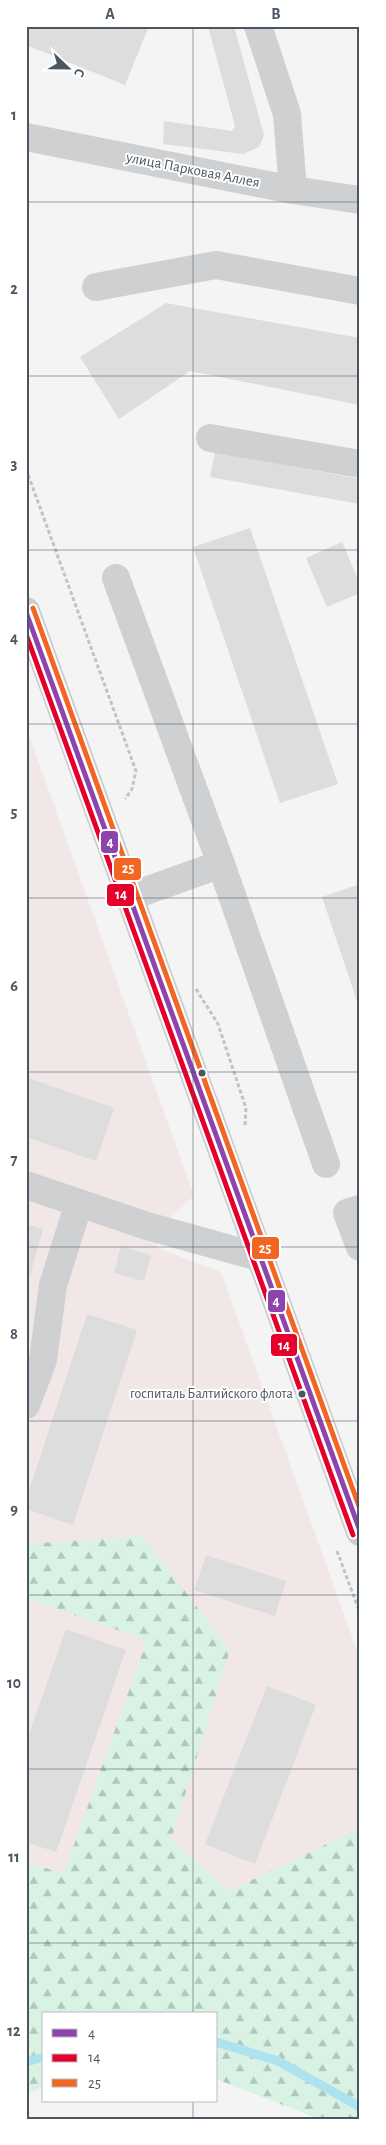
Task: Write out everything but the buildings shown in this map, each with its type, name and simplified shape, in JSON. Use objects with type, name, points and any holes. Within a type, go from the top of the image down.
[{"type":"main road","points":[[26,611],[360,1532]]},
{"type":"street","points":[[258,26],[287,114],[293,190]]},
{"type":"street","name":"улица Парковая Аллея","points":[[26,137],[293,190],[360,200]]},
{"type":"street","points":[[96,287],[216,265],[360,290]]},
{"type":"street","points":[[210,438],[360,464]]},
{"type":"street","points":[[116,578],[221,864],[326,1164]]},
{"type":"street","points":[[129,897],[221,864]]},
{"type":"street","points":[[26,1185],[147,1226],[259,1257]]},
{"type":"street","points":[[26,1405],[43,1360],[53,1284],[79,1203]]},
{"type":"street","points":[[360,1209],[347,1213],[360,1247]]},
{"type":"path","points":[[26,469],[136,772]]},
{"type":"path","points":[[218,1024],[246,1108]]},
{"type":"shaded area","points":[[26,727],[194,1196],[167,1220],[161,1230],[157,1248],[221,1272],[360,1659],[360,2085],[218,2015],[218,2012],[42,2012],[42,2017],[26,2041]]},
{"type":"green space","points":[[143,1536],[230,1650],[171,1840],[229,1891],[360,1828],[360,2119],[319,2119],[218,2080],[218,2012],[42,2012],[42,2089],[26,2093],[26,1863],[64,1873],[147,1640],[26,1599],[26,1544]]},
{"type":"waterway","points":[[218,2043],[278,2061],[360,2107]]},
{"type":"waterway","points":[[26,2062],[42,2058]]},
{"type":"transit line","name":"25","points":[[33,608],[360,1509]]},
{"type":"transit line","name":"4","points":[[26,612],[360,1531]]},
{"type":"transit line","name":"14","points":[[26,634],[353,1535]]},
{"type":"place","name":"госпиталь Балтийского флота","points":[[302,1394]]}]
